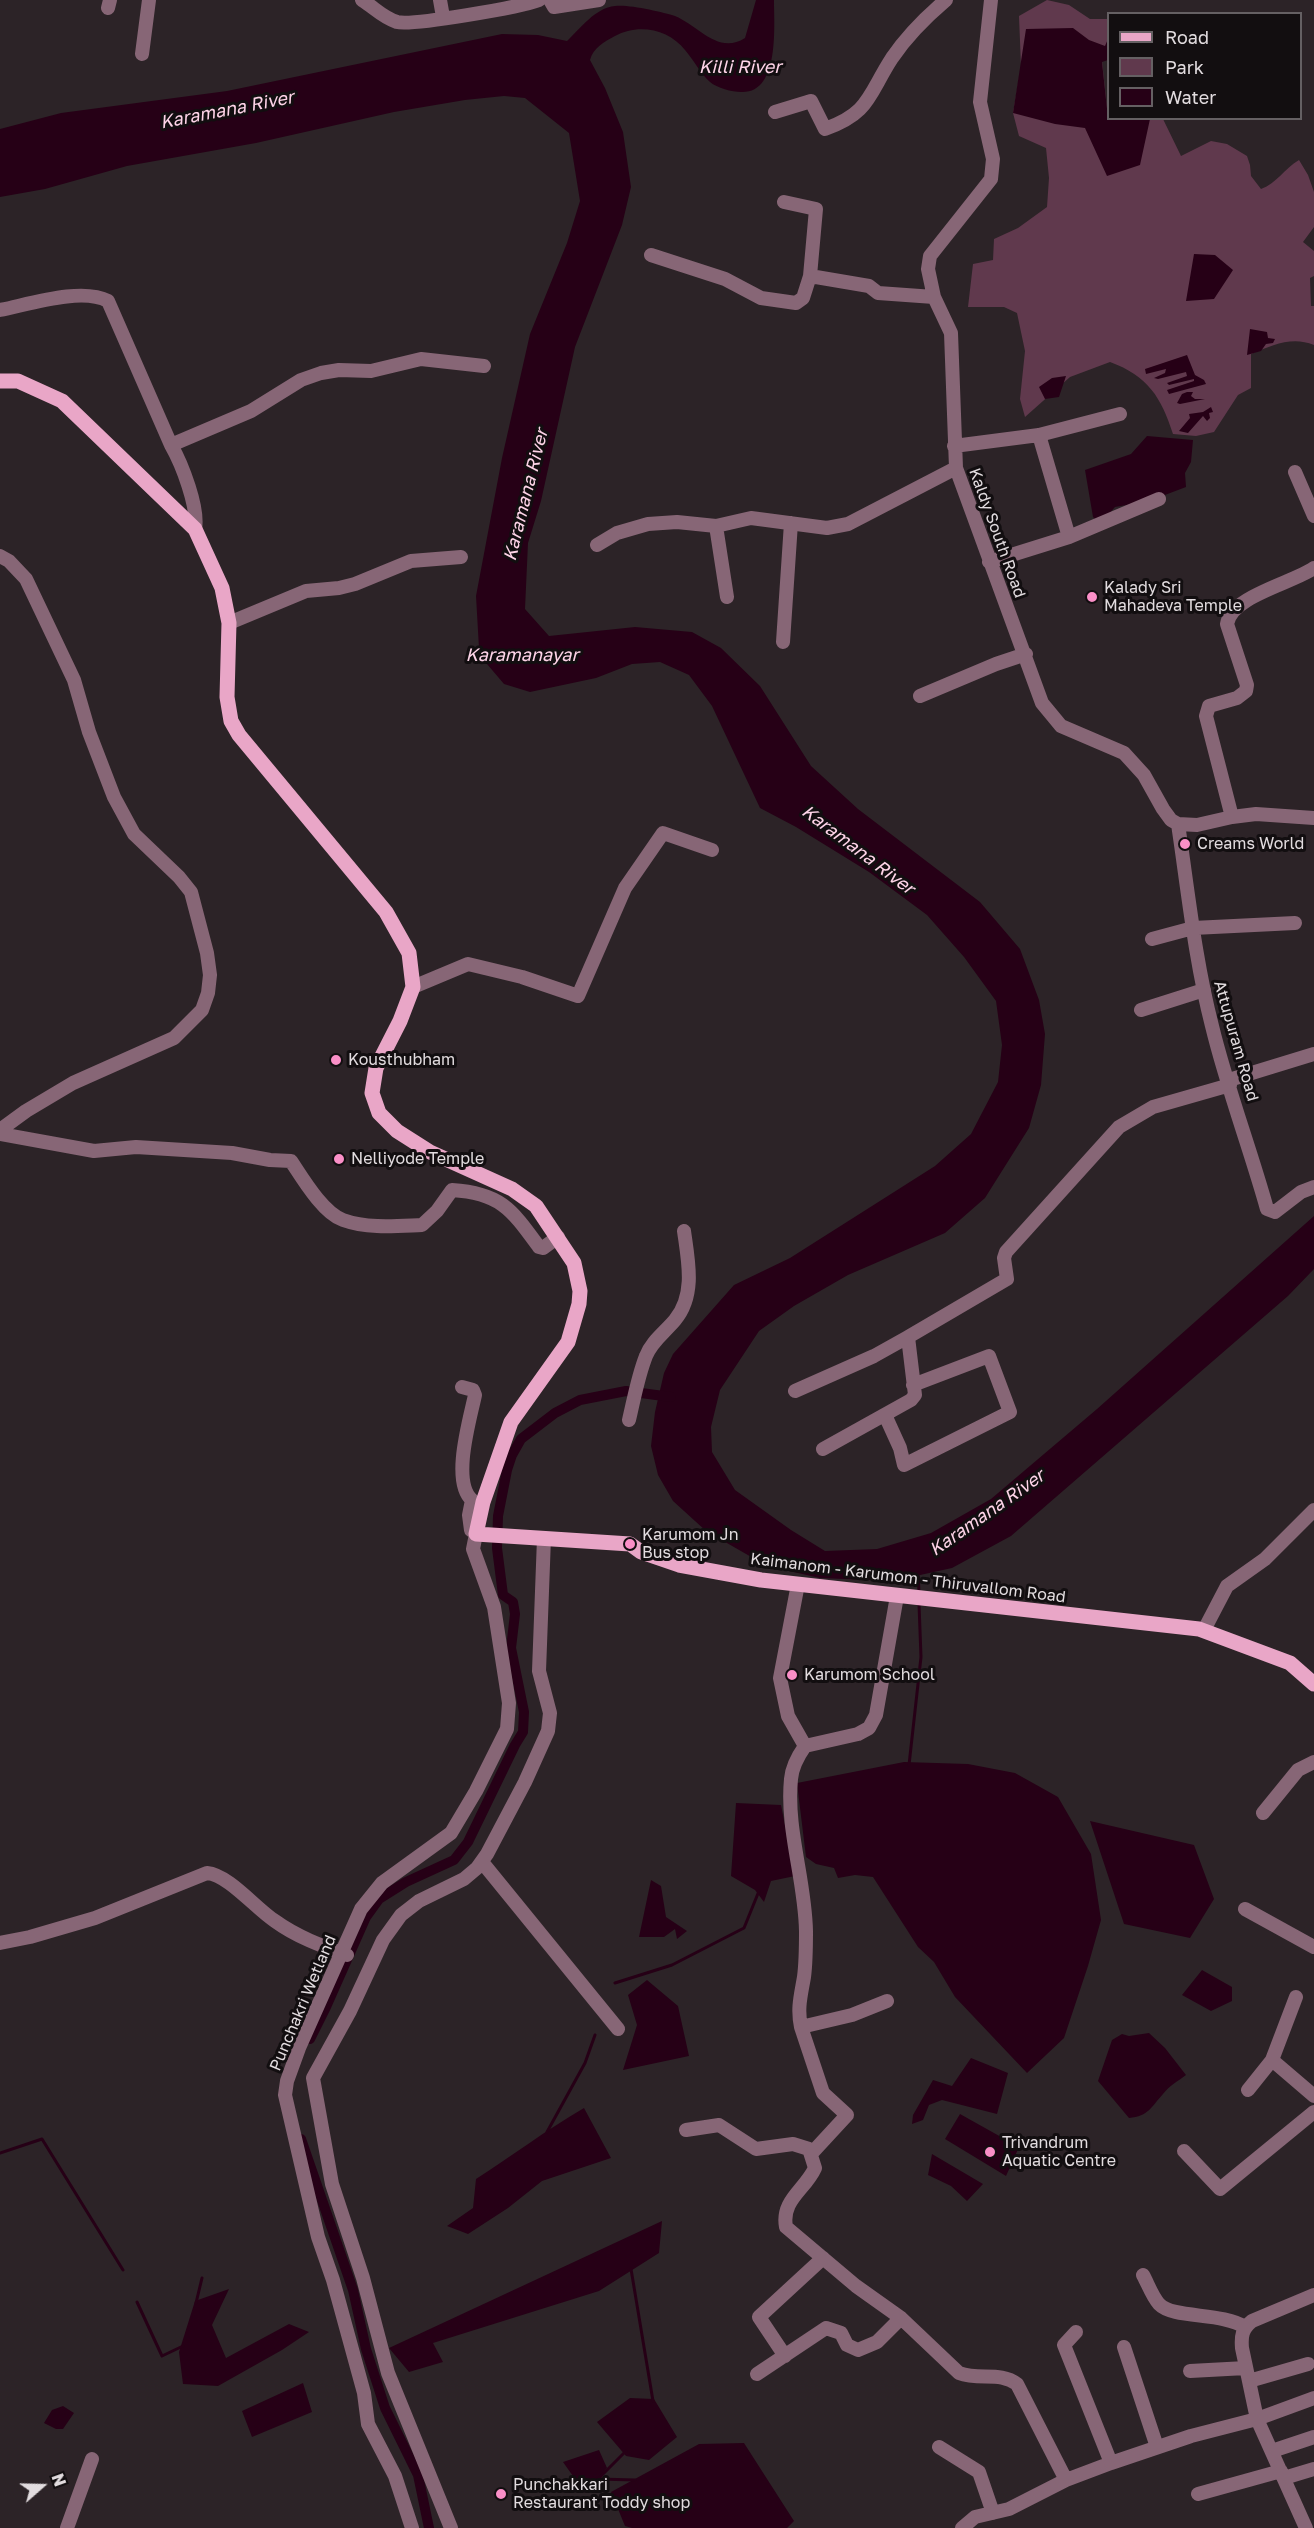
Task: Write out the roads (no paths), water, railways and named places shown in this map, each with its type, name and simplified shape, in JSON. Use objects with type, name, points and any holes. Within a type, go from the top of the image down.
[{"type":"main road","points":[[0,381],[18,381],[62,401],[195,529],[222,588],[229,623],[227,697],[231,721],[239,735],[386,912],[409,953],[413,987],[400,1021],[376,1068],[372,1093],[380,1113],[397,1131],[430,1152],[512,1189],[536,1206],[574,1263],[580,1291],[579,1304],[568,1342],[511,1422],[483,1502],[476,1534]]},
{"type":"main road","name":"Kaimanom - Karumom - Thiruvallom Road","points":[[476,1534],[508,1538],[630,1544],[641,1552],[679,1565],[798,1584],[1204,1630],[1290,1663],[1314,1684]]},
{"type":"street","points":[[142,54],[149,0]]},
{"type":"street","points":[[362,0],[379,14],[400,23],[494,10],[539,0]]},
{"type":"street","points":[[440,0],[443,17]]},
{"type":"street","points":[[550,0],[554,7],[561,7],[599,0]]},
{"type":"street","points":[[776,112],[811,101],[825,129],[840,125],[864,106],[893,57],[946,0]]},
{"type":"street","name":"Kaldy South Road","points":[[991,0],[980,102],[993,159],[992,179],[930,256],[928,269],[934,297],[951,333],[956,468],[989,562],[1026,654],[1042,703],[1061,726],[1124,753],[1144,775],[1163,809],[1178,824]]},
{"type":"street","points":[[651,255],[725,279],[761,298],[796,303],[803,298],[810,276],[816,209],[784,202]]},
{"type":"street","points":[[810,276],[869,286],[878,293],[934,297]]},
{"type":"street","points":[[0,309],[83,295],[98,296],[108,301],[183,470],[197,521],[195,529]]},
{"type":"street","points":[[171,446],[251,411],[301,380],[321,373],[339,370],[371,371],[421,359],[484,366]]},
{"type":"street","points":[[954,446],[1039,435],[1120,414]]},
{"type":"street","points":[[1039,435],[1069,537]]},
{"type":"street","points":[[597,545],[617,533],[648,524],[677,522],[716,526],[751,518],[827,528],[848,524],[956,468]]},
{"type":"street","points":[[1295,472],[1314,516]]},
{"type":"street","points":[[989,562],[1069,537],[1159,499]]},
{"type":"street","points":[[783,642],[791,523]]},
{"type":"street","points":[[716,526],[727,597]]},
{"type":"street","points":[[0,556],[9,561],[26,579],[74,681],[89,732],[114,797],[134,834],[180,877],[191,892],[210,975],[208,993],[202,1010],[174,1038],[74,1083],[26,1111],[0,1130]]},
{"type":"street","points":[[229,623],[306,591],[355,584],[411,561],[461,557]]},
{"type":"street","points":[[1232,817],[1206,716],[1209,706],[1236,698],[1246,691],[1247,685],[1227,624],[1228,616],[1235,608],[1249,599],[1314,568]]},
{"type":"street","points":[[920,696],[1026,654]]},
{"type":"street","points":[[1178,824],[1197,825],[1256,814],[1314,818]]},
{"type":"street","name":"Attupuram Road","points":[[1178,824],[1204,990],[1267,1209],[1275,1212],[1301,1192],[1314,1187]]},
{"type":"street","points":[[413,987],[468,964],[522,977],[578,996],[625,888],[663,833],[712,850]]},
{"type":"street","points":[[1152,939],[1193,927],[1295,923]]},
{"type":"street","points":[[1141,1010],[1204,990]]},
{"type":"street","points":[[795,1391],[874,1356],[1007,1279],[1004,1258],[1006,1252],[1119,1127],[1153,1107],[1314,1054]]},
{"type":"street","points":[[0,1134],[93,1151],[136,1148],[178,1150],[232,1153],[270,1160],[291,1161],[322,1204],[342,1220],[377,1226],[422,1225],[437,1211],[452,1190],[474,1191],[498,1200],[518,1218],[539,1247],[543,1248],[558,1237]]},
{"type":"street","points":[[629,1420],[642,1370],[652,1345],[676,1318],[687,1295],[689,1264],[684,1231]]},
{"type":"street","points":[[823,1449],[911,1400],[915,1395],[908,1337]]},
{"type":"street","points":[[885,1414],[900,1448],[905,1471],[1010,1412],[989,1356],[914,1385]]},
{"type":"street","name":"Punchakri Wetland","points":[[412,2528],[395,2476],[368,2424],[364,2393],[333,2280],[318,2237],[285,2095],[287,2081],[299,2048],[344,1954],[361,1909],[382,1883],[451,1833],[477,1791],[507,1729],[509,1703],[494,1607],[473,1549],[476,1534],[471,1530],[469,1515],[472,1500],[468,1496],[462,1463],[462,1453],[475,1395],[473,1390],[462,1387]]},
{"type":"street","points":[[1204,1630],[1227,1586],[1265,1559],[1314,1510]]},
{"type":"street","points":[[451,2528],[388,2373],[363,2278],[332,2184],[313,2078],[350,2011],[383,1940],[401,1915],[419,1901],[464,1879],[482,1862],[525,1782],[548,1731],[550,1713],[539,1671],[544,1538]]},
{"type":"street","points":[[798,1584],[780,1678],[788,1716],[805,1746]]},
{"type":"street","points":[[811,2154],[847,2115],[823,2093],[798,2012],[804,1965],[804,1891],[789,1813],[791,1776],[797,1758],[805,1746],[858,1734],[869,1728],[876,1714],[897,1596]]},
{"type":"street","points":[[1263,1813],[1299,1770],[1314,1762]]},
{"type":"street","points":[[482,1862],[618,2029]]},
{"type":"street","points":[[0,1944],[95,1918],[207,1873],[221,1877],[285,1927],[344,1954]]},
{"type":"street","points":[[1245,1909],[1314,1947]]},
{"type":"street","points":[[1248,2090],[1272,2060],[1296,1997]]},
{"type":"street","points":[[801,2027],[852,2014],[887,2001]]},
{"type":"street","points":[[1272,2060],[1314,2096]]},
{"type":"street","points":[[1184,2151],[1220,2189],[1314,2112]]},
{"type":"street","points":[[686,2130],[719,2125],[756,2149],[793,2144],[802,2145],[808,2149],[815,2168],[786,2208],[784,2216],[786,2227],[856,2286],[901,2319],[959,2373],[971,2378],[1009,2378],[1017,2384],[1066,2480]]},
{"type":"street","points":[[785,2356],[759,2317],[823,2258]]},
{"type":"street","points":[[1143,2275],[1157,2302],[1167,2310],[1227,2319],[1245,2327]]},
{"type":"street","points":[[1306,2528],[1257,2419],[1241,2337],[1245,2327],[1252,2321],[1314,2295]]},
{"type":"street","points":[[756,2374],[826,2328],[842,2332],[847,2346],[852,2349],[869,2347],[901,2319]]},
{"type":"street","points":[[1076,2332],[1064,2345],[1111,2463]]},
{"type":"street","points":[[1124,2347],[1157,2447]]},
{"type":"street","points":[[1190,2371],[1247,2374],[1308,2364]]},
{"type":"street","points":[[962,2528],[969,2520],[1009,2509],[1066,2480],[1111,2463],[1157,2447],[1257,2419],[1314,2398]]},
{"type":"street","points":[[1272,2451],[1314,2437]]},
{"type":"street","points":[[939,2447],[979,2472],[993,2513]]},
{"type":"street","points":[[67,2528],[92,2459]]},
{"type":"street","points":[[1198,2494],[1314,2469]]},
{"type":"water","name":"Karamanayar","points":[[756,0],[774,0],[774,41],[769,71],[763,82],[754,90],[733,91],[713,84],[678,43],[671,37],[653,30],[624,32],[603,43],[591,56],[590,60],[605,88],[623,132],[631,187],[622,225],[575,347],[541,501],[528,543],[525,609],[549,636],[635,627],[692,632],[721,648],[760,686],[811,766],[858,809],[980,902],[1020,949],[1039,1000],[1045,1034],[1041,1085],[1029,1128],[985,1198],[945,1233],[848,1275],[794,1306],[759,1331],[720,1390],[711,1427],[712,1452],[735,1490],[825,1551],[877,1549],[931,1533],[991,1499],[1097,1409],[1314,1216],[1314,1269],[1288,1296],[1011,1536],[952,1568],[893,1581],[820,1578],[767,1566],[706,1531],[673,1501],[658,1475],[651,1446],[655,1412],[664,1373],[673,1354],[734,1285],[790,1258],[935,1166],[971,1134],[998,1082],[1002,1045],[996,1001],[964,957],[927,915],[869,872],[796,827],[760,808],[712,706],[689,675],[660,662],[632,664],[596,678],[530,692],[504,684],[487,664],[479,648],[476,596],[502,458],[530,334],[567,243],[580,201],[569,133],[525,98],[504,96],[465,100],[394,112],[256,143],[127,166],[45,189],[0,197],[0,129],[61,113],[227,91],[502,34],[538,35],[567,41],[601,10],[615,6],[637,7],[670,14],[717,41],[735,42],[745,38]]},
{"type":"water","points":[[1073,28],[1089,40],[1105,46],[1107,41],[1107,60],[1102,62],[1107,120],[1150,120],[1140,165],[1107,176],[1085,128],[1055,124],[1013,113],[1026,29]]},
{"type":"water","points":[[1194,254],[1215,255],[1233,270],[1214,299],[1186,301]]},
{"type":"water","points":[[1250,329],[1267,332],[1268,338],[1275,339],[1273,343],[1266,344],[1261,351],[1247,355]]},
{"type":"water","points":[[1187,355],[1195,375],[1204,380],[1206,384],[1169,394],[1167,390],[1194,381],[1194,379],[1169,385],[1167,383],[1187,376],[1186,372],[1158,379],[1154,378],[1165,373],[1166,369],[1146,374],[1145,369]]},
{"type":"water","points":[[1066,376],[1059,397],[1045,399],[1039,387],[1052,378]]},
{"type":"water","points":[[1193,392],[1191,396],[1195,399],[1205,399],[1177,403],[1182,394]]},
{"type":"water","points":[[1211,407],[1213,412],[1209,413],[1210,418],[1207,421],[1203,416],[1188,433],[1179,431],[1190,418],[1189,414],[1203,412]]},
{"type":"water","points":[[1147,436],[1193,440],[1191,462],[1185,473],[1186,487],[1149,501],[1115,507],[1100,524],[1093,517],[1085,470],[1131,454]]},
{"type":"water","points":[[904,1762],[968,1764],[1015,1773],[1058,1797],[1091,1854],[1101,1920],[1088,1966],[1064,2038],[1027,2073],[955,1997],[934,1962],[918,1947],[873,1877],[855,1875],[838,1878],[834,1868],[816,1864],[806,1857],[797,1783]]},
{"type":"water","points":[[736,1803],[781,1805],[795,1876],[771,1881],[764,1902],[755,1890],[731,1876]]},
{"type":"water","points":[[1090,1821],[1194,1845],[1214,1899],[1190,1938],[1124,1924]]},
{"type":"water","points":[[651,1880],[661,1886],[666,1917],[687,1931],[677,1939],[675,1929],[664,1937],[639,1937]]},
{"type":"water","points":[[1202,1970],[1232,1987],[1232,2001],[1211,2011],[1182,1995]]},
{"type":"water","points":[[647,1980],[678,2006],[689,2056],[623,2070],[637,2025],[628,1995]]},
{"type":"water","points":[[1149,2033],[1165,2048],[1186,2075],[1168,2088],[1145,2113],[1129,2118],[1098,2081],[1112,2040],[1122,2034],[1129,2036]]},
{"type":"water","points":[[971,2058],[1008,2073],[997,2114],[942,2100],[929,2105],[923,2120],[912,2124],[913,2115],[933,2080],[952,2086]]},
{"type":"water","points":[[584,2108],[611,2158],[542,2181],[508,2208],[468,2234],[447,2226],[473,2208],[476,2179]]},
{"type":"water","points":[[960,2114],[1019,2147],[1006,2176],[945,2139]]},
{"type":"water","points":[[932,2154],[983,2184],[967,2201],[951,2186],[928,2175]]},
{"type":"water","points":[[662,2221],[659,2253],[599,2291],[433,2343],[443,2362],[409,2372],[389,2348]]},
{"type":"water","points":[[229,2289],[212,2325],[226,2358],[289,2324],[309,2332],[218,2386],[183,2384],[179,2352],[195,2301]]},
{"type":"water","points":[[303,2383],[312,2412],[252,2437],[242,2411]]},
{"type":"water","points":[[630,2398],[654,2399],[677,2437],[649,2460],[626,2456],[597,2422]]},
{"type":"water","points":[[63,2406],[74,2413],[63,2429],[56,2429],[44,2423],[52,2410]]},
{"type":"water","points":[[744,2443],[794,2521],[787,2528],[632,2528],[625,2526],[611,2492],[699,2444]]},
{"type":"water","points":[[599,2450],[607,2468],[585,2493],[563,2462]]},
{"type":"waterway","points":[[310,2039],[366,1917],[379,1899],[406,1882],[454,1860],[468,1842],[523,1732],[524,1712],[511,1648],[515,1614],[513,1602],[503,1595],[497,1548],[498,1516],[512,1455],[521,1439],[555,1413],[580,1400],[626,1391],[671,1397]]},
{"type":"waterway","points":[[918,1573],[919,1592]]},
{"type":"waterway","points":[[909,1765],[921,1657],[919,1604]]},
{"type":"waterway","points":[[615,1983],[672,1965],[744,1928],[759,1891]]},
{"type":"waterway","points":[[547,2132],[585,2063],[595,2035]]},
{"type":"waterway","points":[[0,2153],[42,2139],[123,2270]]},
{"type":"waterway","points":[[301,2139],[353,2290],[366,2349],[385,2408],[418,2475],[429,2528]]},
{"type":"waterway","points":[[631,2269],[653,2401]]},
{"type":"waterway","points":[[196,2303],[202,2278]]},
{"type":"waterway","points":[[137,2302],[162,2356],[183,2346]]},
{"type":"waterway","points":[[626,2451],[598,2479],[635,2480]]},
{"type":"place","name":"Kalady Sri Mahadeva Temple","points":[[1092,597]]},
{"type":"place","name":"Creams World","points":[[1185,844]]},
{"type":"place","name":"Kousthubham","points":[[336,1060]]},
{"type":"place","name":"Nelliyode Temple","points":[[339,1159]]},
{"type":"place","name":"Karumom Jn Bus stop","points":[[630,1544]]},
{"type":"place","name":"Karumom School","points":[[792,1675]]},
{"type":"place","name":"Trivandrum Aquatic Centre","points":[[990,2152]]},
{"type":"place","name":"Punchakkari Restaurant Toddy shop","points":[[501,2494]]},
{"type":"water label","name":"Killi River","points":[[740,67]]},
{"type":"water label","name":"Karamana River","points":[[227,110]]},
{"type":"water label","name":"Karamana River","points":[[526,495]]},
{"type":"water label","name":"Karamana River","points":[[858,850]]},
{"type":"water label","name":"Karamana River","points":[[987,1513]]}]
